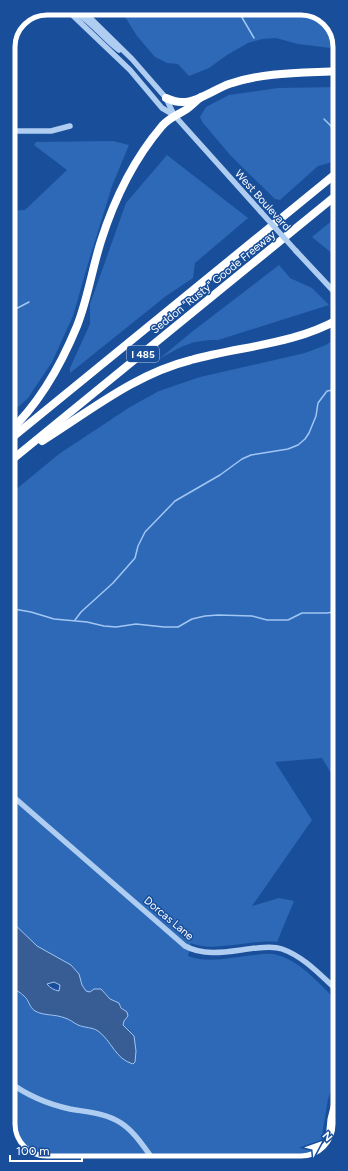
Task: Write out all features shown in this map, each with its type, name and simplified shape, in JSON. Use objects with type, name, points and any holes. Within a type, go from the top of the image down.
[{"type":"highway","points":[[15,425],[45,388],[61,361],[86,300],[101,242],[119,195],[146,148],[162,127],[174,115],[186,109],[201,97],[214,90],[245,79],[285,74],[333,71]]},
{"type":"highway","points":[[166,98],[175,102],[182,102],[201,97]]},
{"type":"highway","name":"Seddon \"Rusty\" Goode Freeway","points":[[15,435],[333,176]]},
{"type":"highway","name":"Seddon \"Rusty\" Goode Freeway","points":[[15,458],[333,198]]},
{"type":"highway","points":[[15,459],[70,424],[104,400],[138,381],[166,368],[191,360],[294,339],[315,332],[333,322]]},
{"type":"main road","points":[[329,1140],[333,1111]]},
{"type":"street","name":"West Boulevard","points":[[73,15],[130,70],[162,108],[174,115]]},
{"type":"street","points":[[78,15],[111,45],[129,56]]},
{"type":"street","name":"West Boulevard","points":[[87,15],[129,56],[166,98],[174,115],[296,251],[333,290]]},
{"type":"street","points":[[15,132],[51,131],[70,126]]},
{"type":"street","name":"Dorcas Lane","points":[[15,798],[185,946],[194,951],[208,953],[264,947],[281,949],[295,955],[308,964],[333,987]]},
{"type":"street","points":[[15,1086],[27,1095],[44,1102],[115,1119],[129,1129],[150,1156]]},
{"type":"shaded area","points":[[124,15],[303,15],[319,20],[326,27],[331,37],[333,48],[298,44],[276,38],[262,39],[248,43],[227,55],[209,68],[189,76],[178,64],[167,63],[155,57],[137,36]]},
{"type":"shaded area","points":[[333,87],[333,160],[329,163],[318,166],[280,200],[275,199],[231,156],[203,123],[200,117],[206,107],[229,95],[278,88]]},
{"type":"shaded area","points":[[113,141],[129,145],[112,186],[73,316],[52,362],[28,398],[15,410],[15,211],[25,210],[67,170],[34,145],[36,142]]},
{"type":"shaded area","points":[[167,155],[248,218],[195,263],[193,278],[166,296],[70,373],[70,368],[90,324],[90,304],[126,203]]},
{"type":"shaded area","points":[[333,220],[333,254],[312,237]]},
{"type":"shaded area","points":[[279,265],[290,278],[312,288],[329,305],[218,340],[193,343],[181,347],[159,359],[193,331]]},
{"type":"shaded area","points":[[333,340],[333,776],[322,758],[275,762],[312,820],[252,906],[279,898],[294,901],[277,942],[256,942],[210,947],[191,943],[188,956],[204,960],[212,960],[263,954],[277,955],[286,958],[303,968],[333,997],[333,1084],[328,1099],[321,1146],[313,1154],[301,1156],[45,1156],[35,1154],[29,1151],[19,1140],[15,1124],[15,990],[25,997],[31,1007],[46,1014],[65,1018],[96,1030],[102,1034],[115,1051],[130,1031],[123,1025],[128,1016],[119,1003],[110,999],[101,989],[89,992],[86,991],[82,985],[79,974],[71,965],[37,946],[15,925],[15,490],[59,454],[130,407],[159,391],[200,377],[305,353],[326,345]]},
{"type":"shaded area","points":[[15,925],[37,946],[71,965],[79,974],[82,985],[86,991],[90,992],[94,989],[101,989],[110,999],[119,1003],[121,1008],[127,1012],[128,1016],[123,1025],[134,1036],[136,1051],[135,1062],[133,1064],[122,1058],[98,1031],[78,1025],[68,1019],[42,1014],[35,1011],[31,1008],[27,999],[15,990]],"holes":[[[54,982],[60,985],[59,991],[52,989],[47,984]]]},
{"type":"waterway","points":[[241,15],[254,38]]},
{"type":"waterway","points":[[324,119],[331,126],[333,132]]},
{"type":"waterway","points":[[15,309],[29,302]]},
{"type":"waterway","points":[[75,620],[81,612],[113,583],[135,558],[138,546],[145,532],[175,501],[220,475],[242,459],[251,455],[288,449],[298,445],[309,433],[316,416],[318,403],[327,391],[333,390]]},
{"type":"waterway","points":[[15,609],[54,619],[87,622],[116,627],[136,624],[178,627],[192,619],[218,615],[252,616],[267,620],[288,620],[302,613],[333,612]]}]
